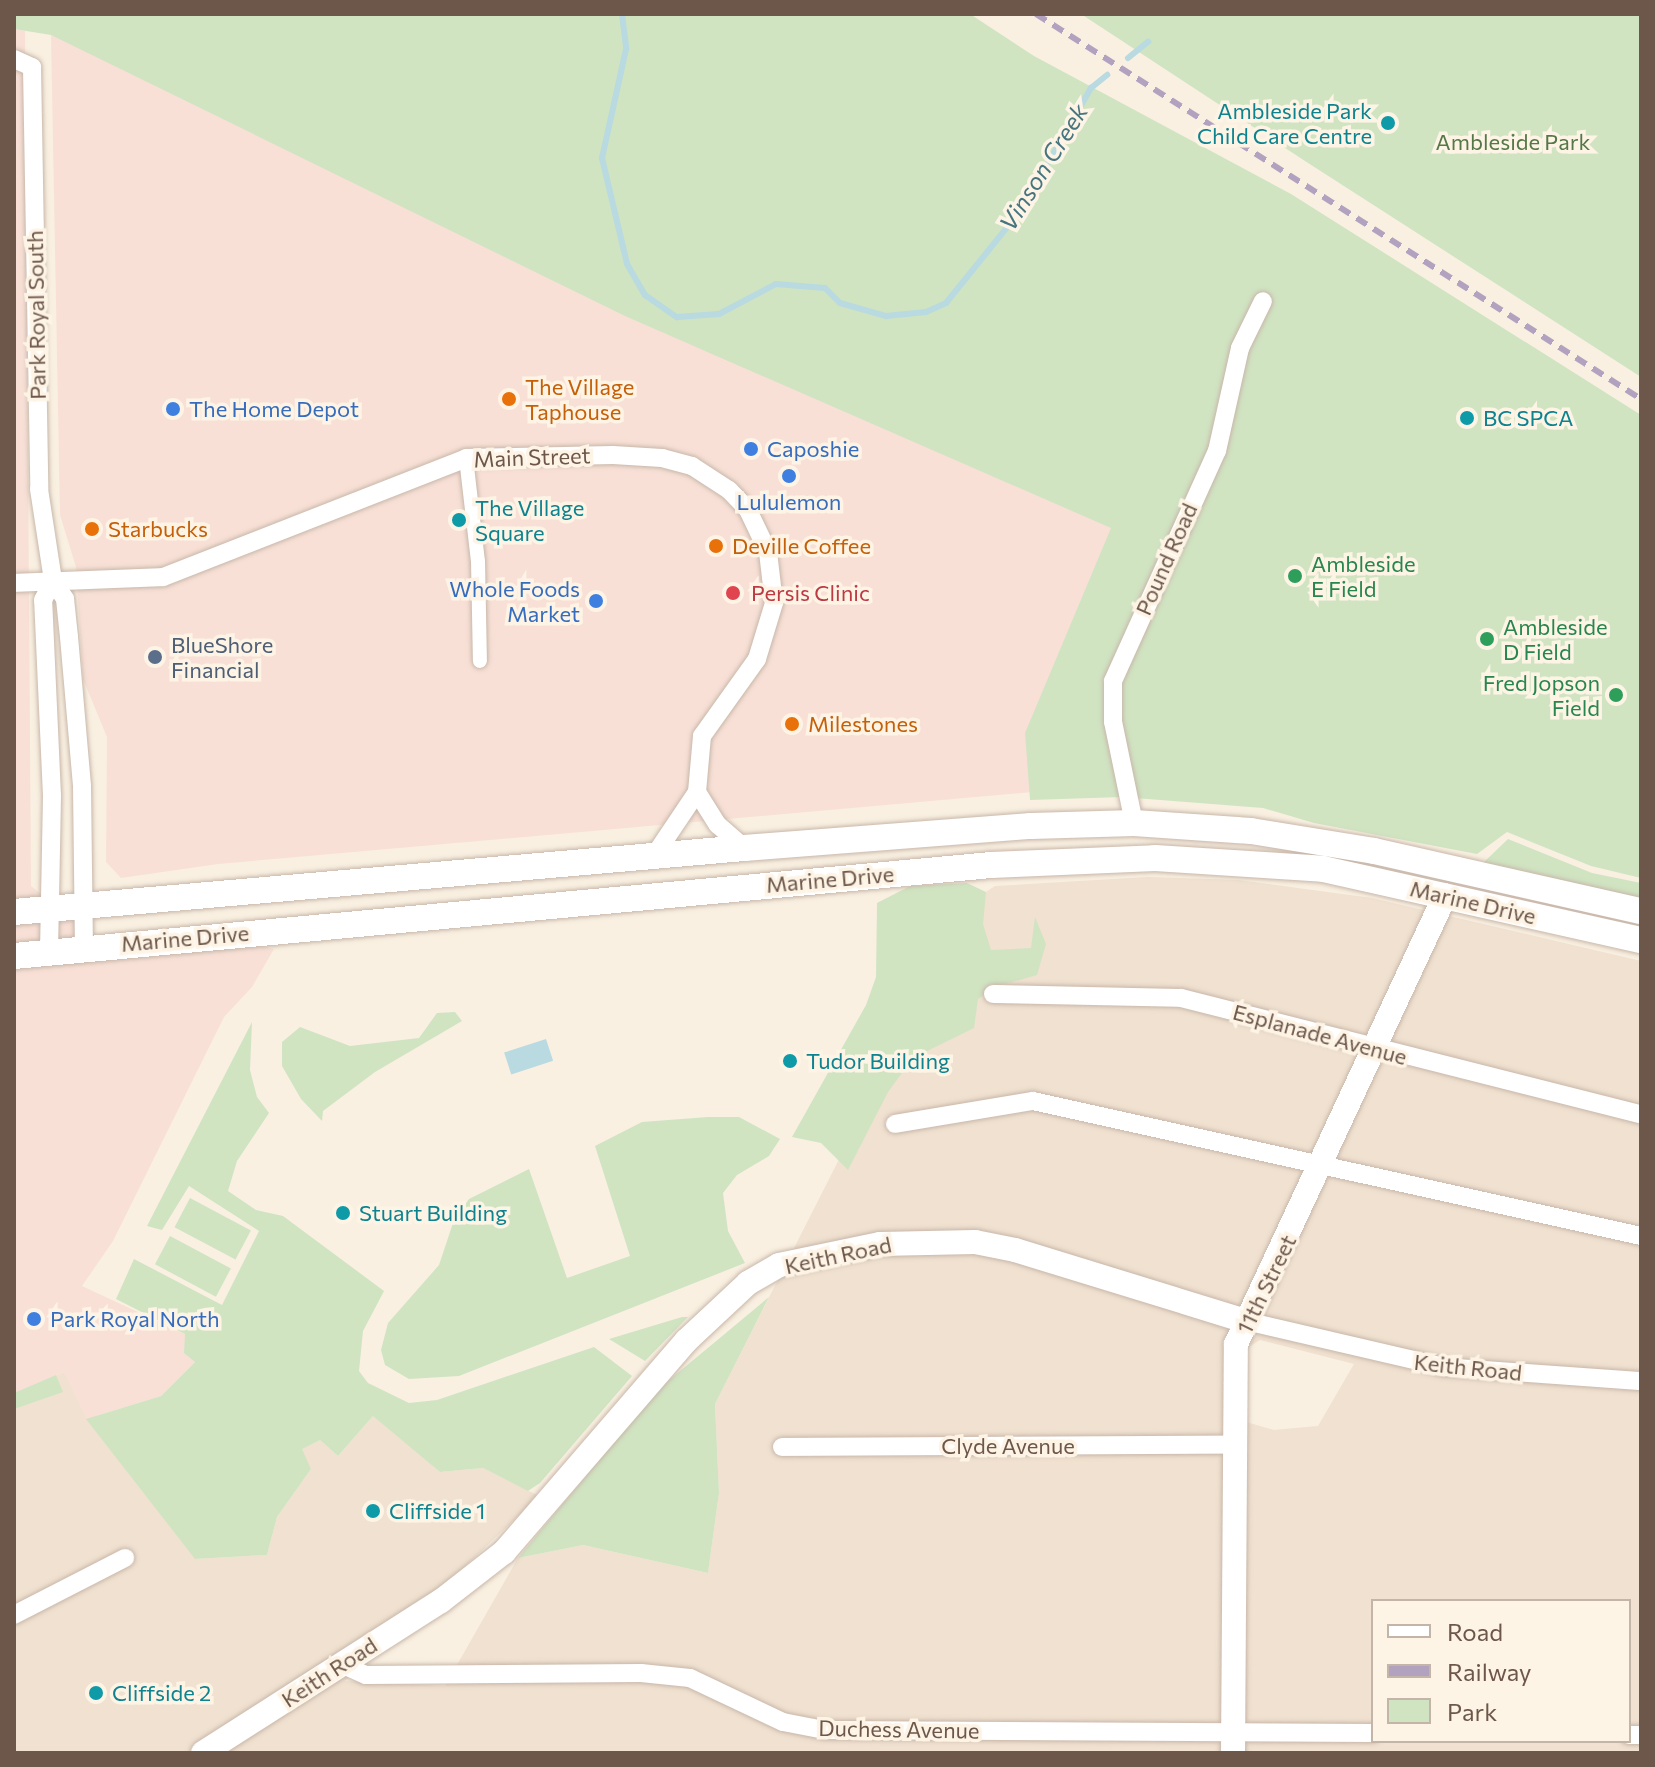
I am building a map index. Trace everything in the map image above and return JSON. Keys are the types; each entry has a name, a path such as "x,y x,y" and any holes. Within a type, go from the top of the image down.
{"main road":[{"name":"Marine Drive","path":"14,912 744,848 1031,826 1134,823 1251,831 1374,851 1641,911"},
{"path":"1110,859 1134,823"},
{"name":"Marine Drive","path":"14,956 991,865 1110,859 1278,863 1445,895 1641,940"}],"street":[{"name":"Park Royal South","path":"14,59 32,67 39,489 53,581 65,599 69,637 82,786 84,948"},
{"name":"Pound Road","path":"1134,823 1112,714 1113,681 1217,451 1240,348 1263,301"},
{"name":"Main Street","path":"14,583 163,577 466,458 662,458 715,480 748,510 768,552 774,603 757,659 702,736 697,792 654,856"},
{"path":"466,458 478,561 480,661"},
{"name":"Park Royal South","path":"49,910 52,796 43,600 53,581"},
{"path":"697,792 718,825 744,848"},
{"name":"11th Street","path":"1233,1743 1236,1344 1324,1163 1445,895"},
{"path":"49,910 49,952"},
{"name":"Esplanade Avenue","path":"993,994 1181,998 1376,1050 1641,1114"},
{"path":"895,1124 1033,1101 1324,1163 1641,1236"},
{"name":"Keith Road","path":"203,1753 441,1601 504,1552 686,1341 748,1283 779,1265 880,1244 975,1242 1246,1321 1444,1367 1641,1381"},
{"name":"Clyde Avenue","path":"782,1447 1233,1445"},
{"path":"14,1615 125,1558"},
{"name":"Duchess Avenue","path":"341,1664 366,1675 641,1673 690,1678 783,1722 824,1730 1233,1743 1371,1733"}],"shaded area":[{"path":"14,29 25,31 31,886 118,957 253,944 274,949 252,987 224,1017 113,1241 82,1286 185,1334 196,1361 161,1396 86,1419 64,1372 14,1393"},
{"path":"51,35 300,127 1137,529 1033,792 218,864 121,878 106,862 107,737 83,679 76,567 60,515"},
{"path":"1148,877 1239,880 1372,898 1641,961 1641,1753 14,1753 14,1393 64,1372 196,1559 267,1555 277,1517 311,1469 301,1449 320,1440 338,1456 374,1415 440,1472 483,1468 539,1496 345,1681 445,1686 518,1558 583,1545 708,1573 719,1493 715,1404 969,903 995,886","holes":["1260,1340 1354,1364 1318,1426 1274,1430 1246,1422 1247,1348"]}],"green space":[{"path":"14,14 970,14 1034,56 1291,194 1641,415 1641,878 1591,866 1507,832 1477,854 1314,823 1263,808 1122,797 1030,800 1025,733 1111,528 625,316 51,35 14,29"},
{"name":"Ambleside Park","path":"1081,14 1641,14 1641,377 1305,161"},
{"path":"1508,839 1592,873 1641,883 1641,900 1483,863"},
{"path":"967,883 986,892 983,924 991,950 1031,948 1035,917 1046,944 1037,975 998,986 978,999 974,1028 913,1058 888,1092 848,1170 821,1143 792,1137 866,1005 876,977 877,903 910,886"},
{"path":"455,1012 462,1021 375,1072 323,1111 322,1121 301,1099 282,1066 282,1042 300,1027 350,1046 419,1038 437,1013"},
{"path":"252,1022 250,1070 257,1097 269,1113 237,1161 228,1191 256,1210 283,1216 384,1291 363,1331 359,1371 368,1383 409,1403 437,1400 594,1347 632,1376 540,1483 528,1491 483,1468 440,1472 373,1416 338,1456 320,1440 302,1449 311,1469 277,1517 267,1555 195,1559 86,1419 161,1396 195,1362 184,1353 185,1334 116,1299 134,1259 222,1305 259,1231 189,1186 162,1230 147,1226"},
{"path":"739,1117 780,1139 769,1156 737,1175 723,1193 728,1231 745,1263 459,1376 409,1379 385,1365 381,1350 388,1323 439,1265 454,1220 469,1199 529,1169 567,1278 630,1256 595,1146 642,1122"},
{"path":"190,1198 251,1230 235,1260 175,1227"},
{"path":"170,1236 231,1268 216,1297 155,1264"},
{"path":"769,1297 715,1404 719,1493 708,1573 583,1545 518,1558 656,1391"},
{"path":"688,1317 645,1361 609,1339"},
{"path":"56,1375 63,1392 14,1409 14,1393"}],"water":[{"path":"546,1039 553,1061 511,1074 504,1053"}],"waterway":[{"name":"Vinson Creek","path":"622,14 626,49 602,158 627,264 645,295 677,317 719,314 776,284 825,288 840,303 886,316 926,312 946,303 1021,210 1091,88 1107,75"},
{"name":"Vinson Creek","path":"1128,58 1148,42"}],"railway":[{"path":"1036,14 1641,399"}],"place":[{"name":"Ambleside Park Child Care Centre","path":"1388,123"},
{"name":"The Village Taphouse","path":"509,399"},
{"name":"The Home Depot","path":"173,409"},
{"name":"BC SPCA","path":"1467,418"},
{"name":"Caposhie","path":"751,449"},
{"name":"Lululemon","path":"789,476"},
{"name":"The Village Square","path":"459,520"},
{"name":"Starbucks","path":"92,529"},
{"name":"Deville Coffee","path":"716,546"},
{"name":"Ambleside E Field","path":"1295,576"},
{"name":"Persis Clinic","path":"733,593"},
{"name":"Whole Foods Market","path":"596,601"},
{"name":"Ambleside D Field","path":"1487,639"},
{"name":"BlueShore Financial","path":"155,657"},
{"name":"Fred Jopson Field","path":"1616,695"},
{"name":"Milestones","path":"792,724"},
{"name":"Tudor Building","path":"790,1061"},
{"name":"Stuart Building","path":"343,1213"},
{"name":"Park Royal North","path":"34,1319"},
{"name":"Cliffside 1","path":"373,1511"},
{"name":"Cliffside 2","path":"96,1693"}]}
